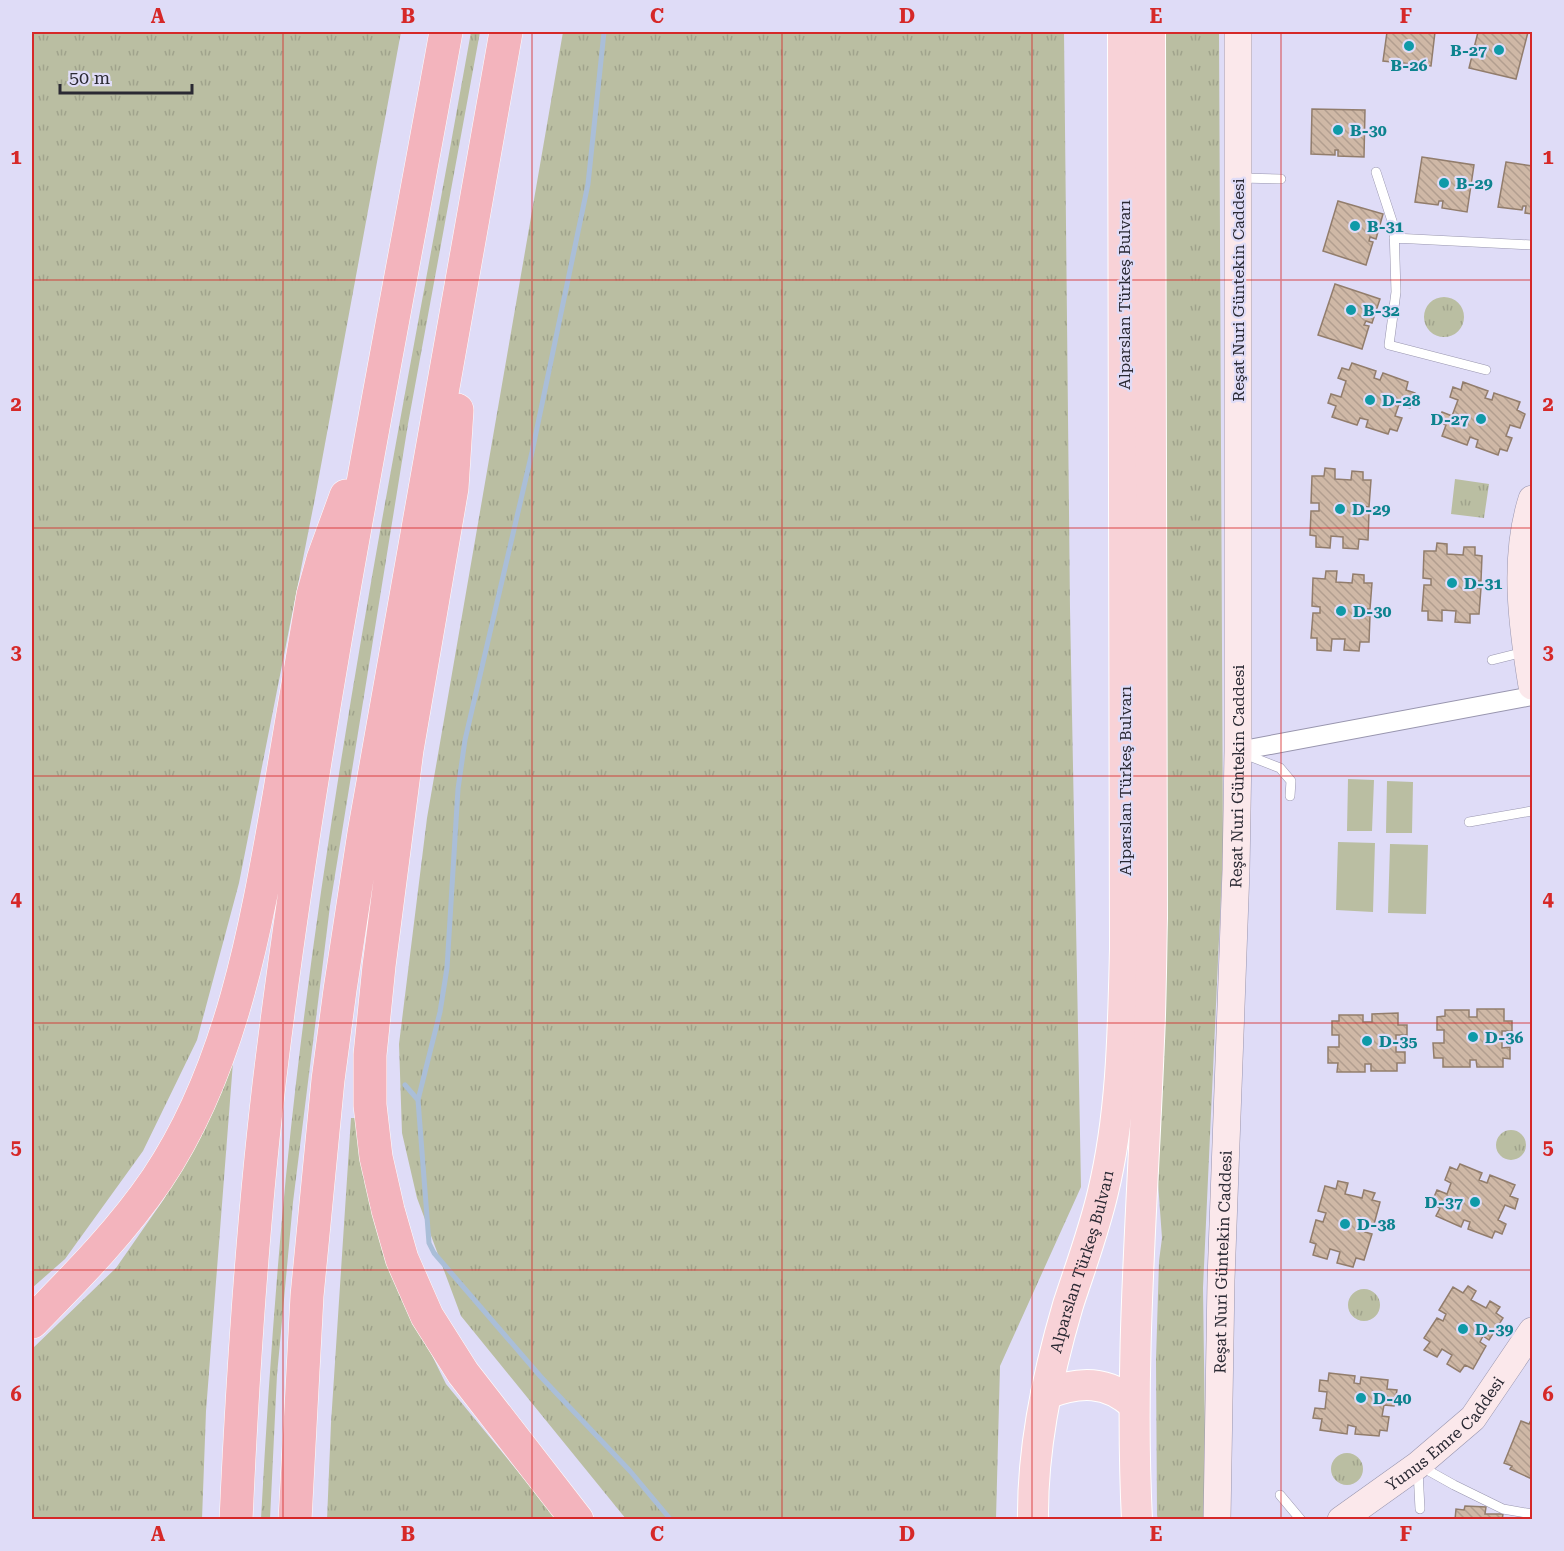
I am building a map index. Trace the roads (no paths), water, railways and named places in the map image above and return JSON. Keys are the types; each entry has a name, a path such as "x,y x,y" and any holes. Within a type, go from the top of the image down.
{"highway":[{"path":"236,1520 241,1407 259,1172 290,924 370,443 446,32"},
{"path":"295,1520 307,1296 333,1046 366,822 506,32"},
{"path":"451,342 458,415 452,488 407,750 395,836 370,1055 371,1115 376,1157 388,1210 402,1259 427,1316 463,1373 577,1520"},
{"path":"32,1322 107,1244 157,1178 197,1105 216,1059 235,1002 253,932 267,864 313,595 323,559 347,493 370,443"}],"main road":[{"name":"Alparslan Türkeş Bulvarı","path":"1033,1520 1036,1465 1046,1394 1068,1306 1103,1192 1117,1114 1121,1066 1125,949 1123,32"},
{"name":"Alparslan Türkeş Bulvarı","path":"1137,1520 1134,1406 1136,1293 1149,1051 1152,918 1150,32"},
{"name":"Reşat Nuri Güntekin Caddesi","path":"1217,1520 1221,1280 1236,870 1238,751 1238,32"},
{"path":"1533,499 1527,515 1523,545 1521,596 1533,686"},
{"name":"Yunus Emre Caddesi","path":"1341,1520 1418,1465 1473,1418 1533,1331"},
{"path":"1046,1394 1060,1388 1082,1384 1109,1388 1125,1397 1134,1406"}],"street":[{"path":"1238,751 1533,696"}],"lane":[{"path":"1376,172 1394,227 1395,238 1396,292 1389,345 1486,370"},
{"path":"1237,178 1281,179"},
{"path":"1395,238 1533,245"},
{"path":"1492,660 1527,651"},
{"path":"1238,751 1280,768 1291,781 1290,796"},
{"path":"1469,822 1533,812"},
{"path":"1418,1465 1420,1509"},
{"path":"1418,1465 1503,1509 1533,1514"},
{"path":"1280,1495 1301,1520"}],"waterway":[{"path":"604,32 588,184 532,452 465,740 458,789 447,968 440,1012 418,1100 429,1243 434,1253 541,1377 630,1471 671,1520"},
{"path":"405,1085 418,1100"}],"place":[{"name":"B-26","path":"1409,46"},
{"name":"B-27","path":"1499,50"},
{"name":"B-30","path":"1338,130"},
{"name":"B-29","path":"1444,183"},
{"name":"B-31","path":"1355,226"},
{"name":"B-32","path":"1351,310"},
{"name":"D-28","path":"1370,400"},
{"name":"D-27","path":"1481,419"},
{"name":"D-29","path":"1340,509"},
{"name":"D-31","path":"1452,583"},
{"name":"D-30","path":"1341,611"},
{"name":"D-36","path":"1473,1037"},
{"name":"D-35","path":"1367,1041"},
{"name":"D-37","path":"1475,1202"},
{"name":"D-38","path":"1345,1224"},
{"name":"D-39","path":"1463,1329"},
{"name":"D-40","path":"1361,1398"}]}
